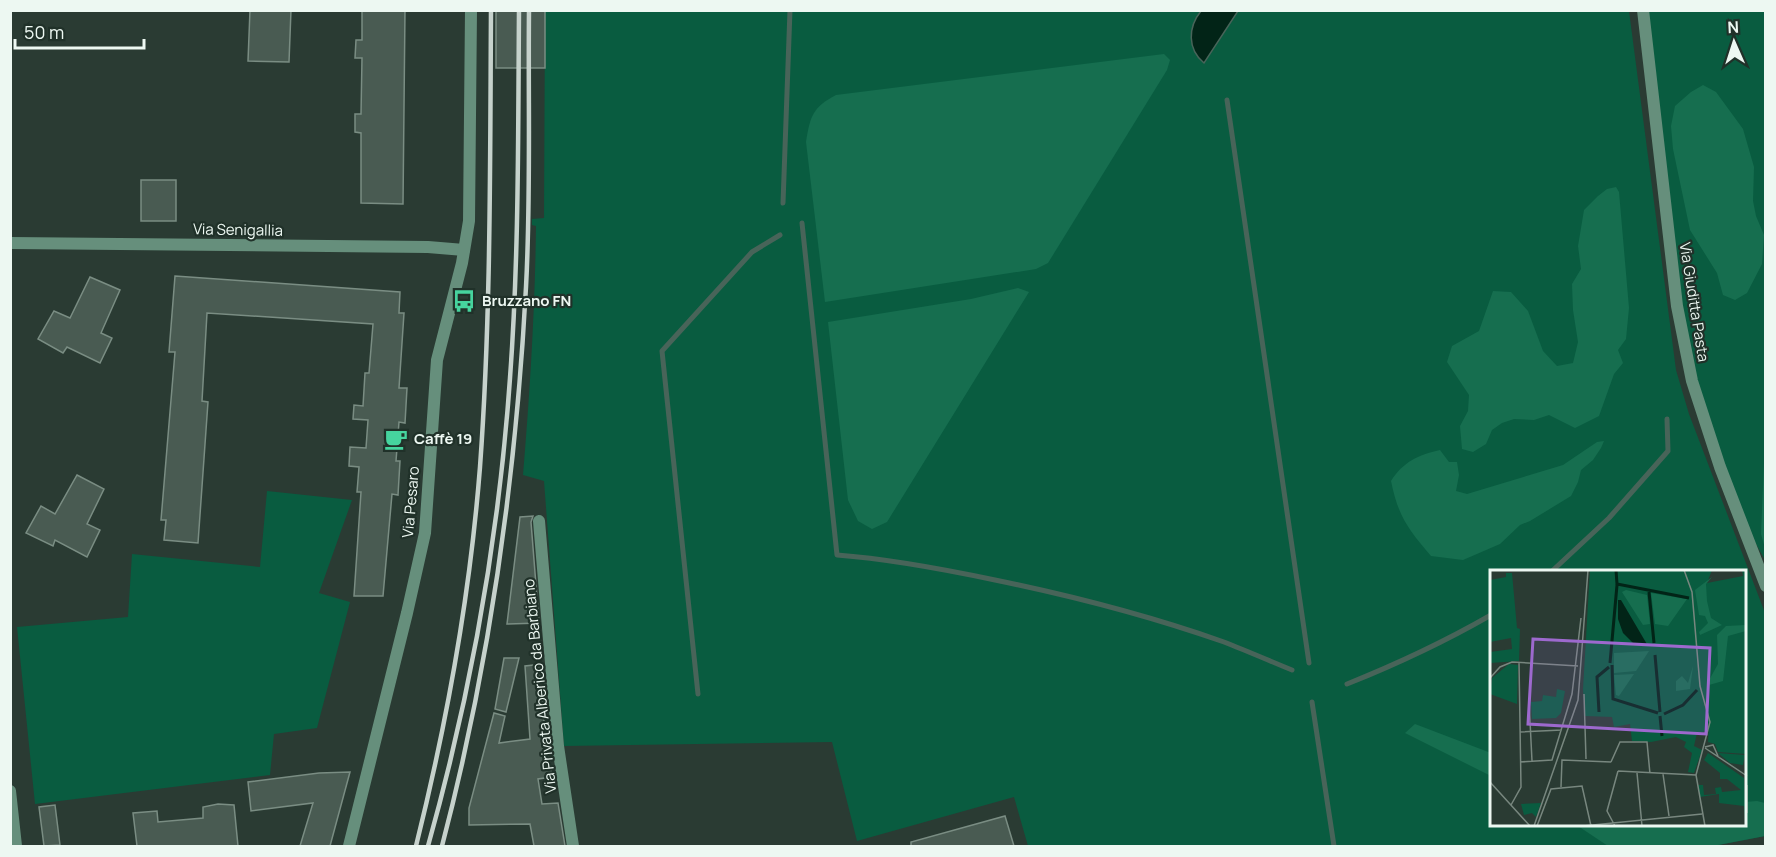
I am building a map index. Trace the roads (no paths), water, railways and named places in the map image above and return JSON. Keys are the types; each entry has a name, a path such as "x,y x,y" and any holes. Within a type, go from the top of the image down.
{"street":[{"name":"Via Pesaro","path":"349,846 425,533 437,360 445,338 468,221 471,10"},
{"name":"Via Giuditta Pasta","path":"1643,10 1677,306 1692,381 1720,467 1766,586"},
{"name":"Via Senigallia","path":"10,243 428,247 464,250"},
{"name":"Via Privata Alberico da Barbiano","path":"540,521 558,746 573,846"},
{"path":"10,791 16,846"}],"waterway":[{"path":"783,203 790,10"},
{"path":"1227,100 1309,663"},
{"path":"802,223 837,555 936,568 1082,600 1140,615 1224,642 1292,670"},
{"path":"698,694 662,351 752,252 780,235"},
{"path":"1553,570 1609,518 1668,451 1667,419"},
{"path":"1347,684 1420,652 1490,616"},
{"path":"1312,702 1334,846"}],"railway":[{"path":"416,846 438,752 456,658 476,515 484,410 488,296 491,10"},
{"path":"428,846 470,672 499,496 510,378 515,286 519,10"},
{"path":"442,846 474,708 508,499 528,252 529,10"}],"place":[{"name":"Bruzzano FN","path":"464,301"},
{"name":"Caffè 19","path":"396,439"}]}
